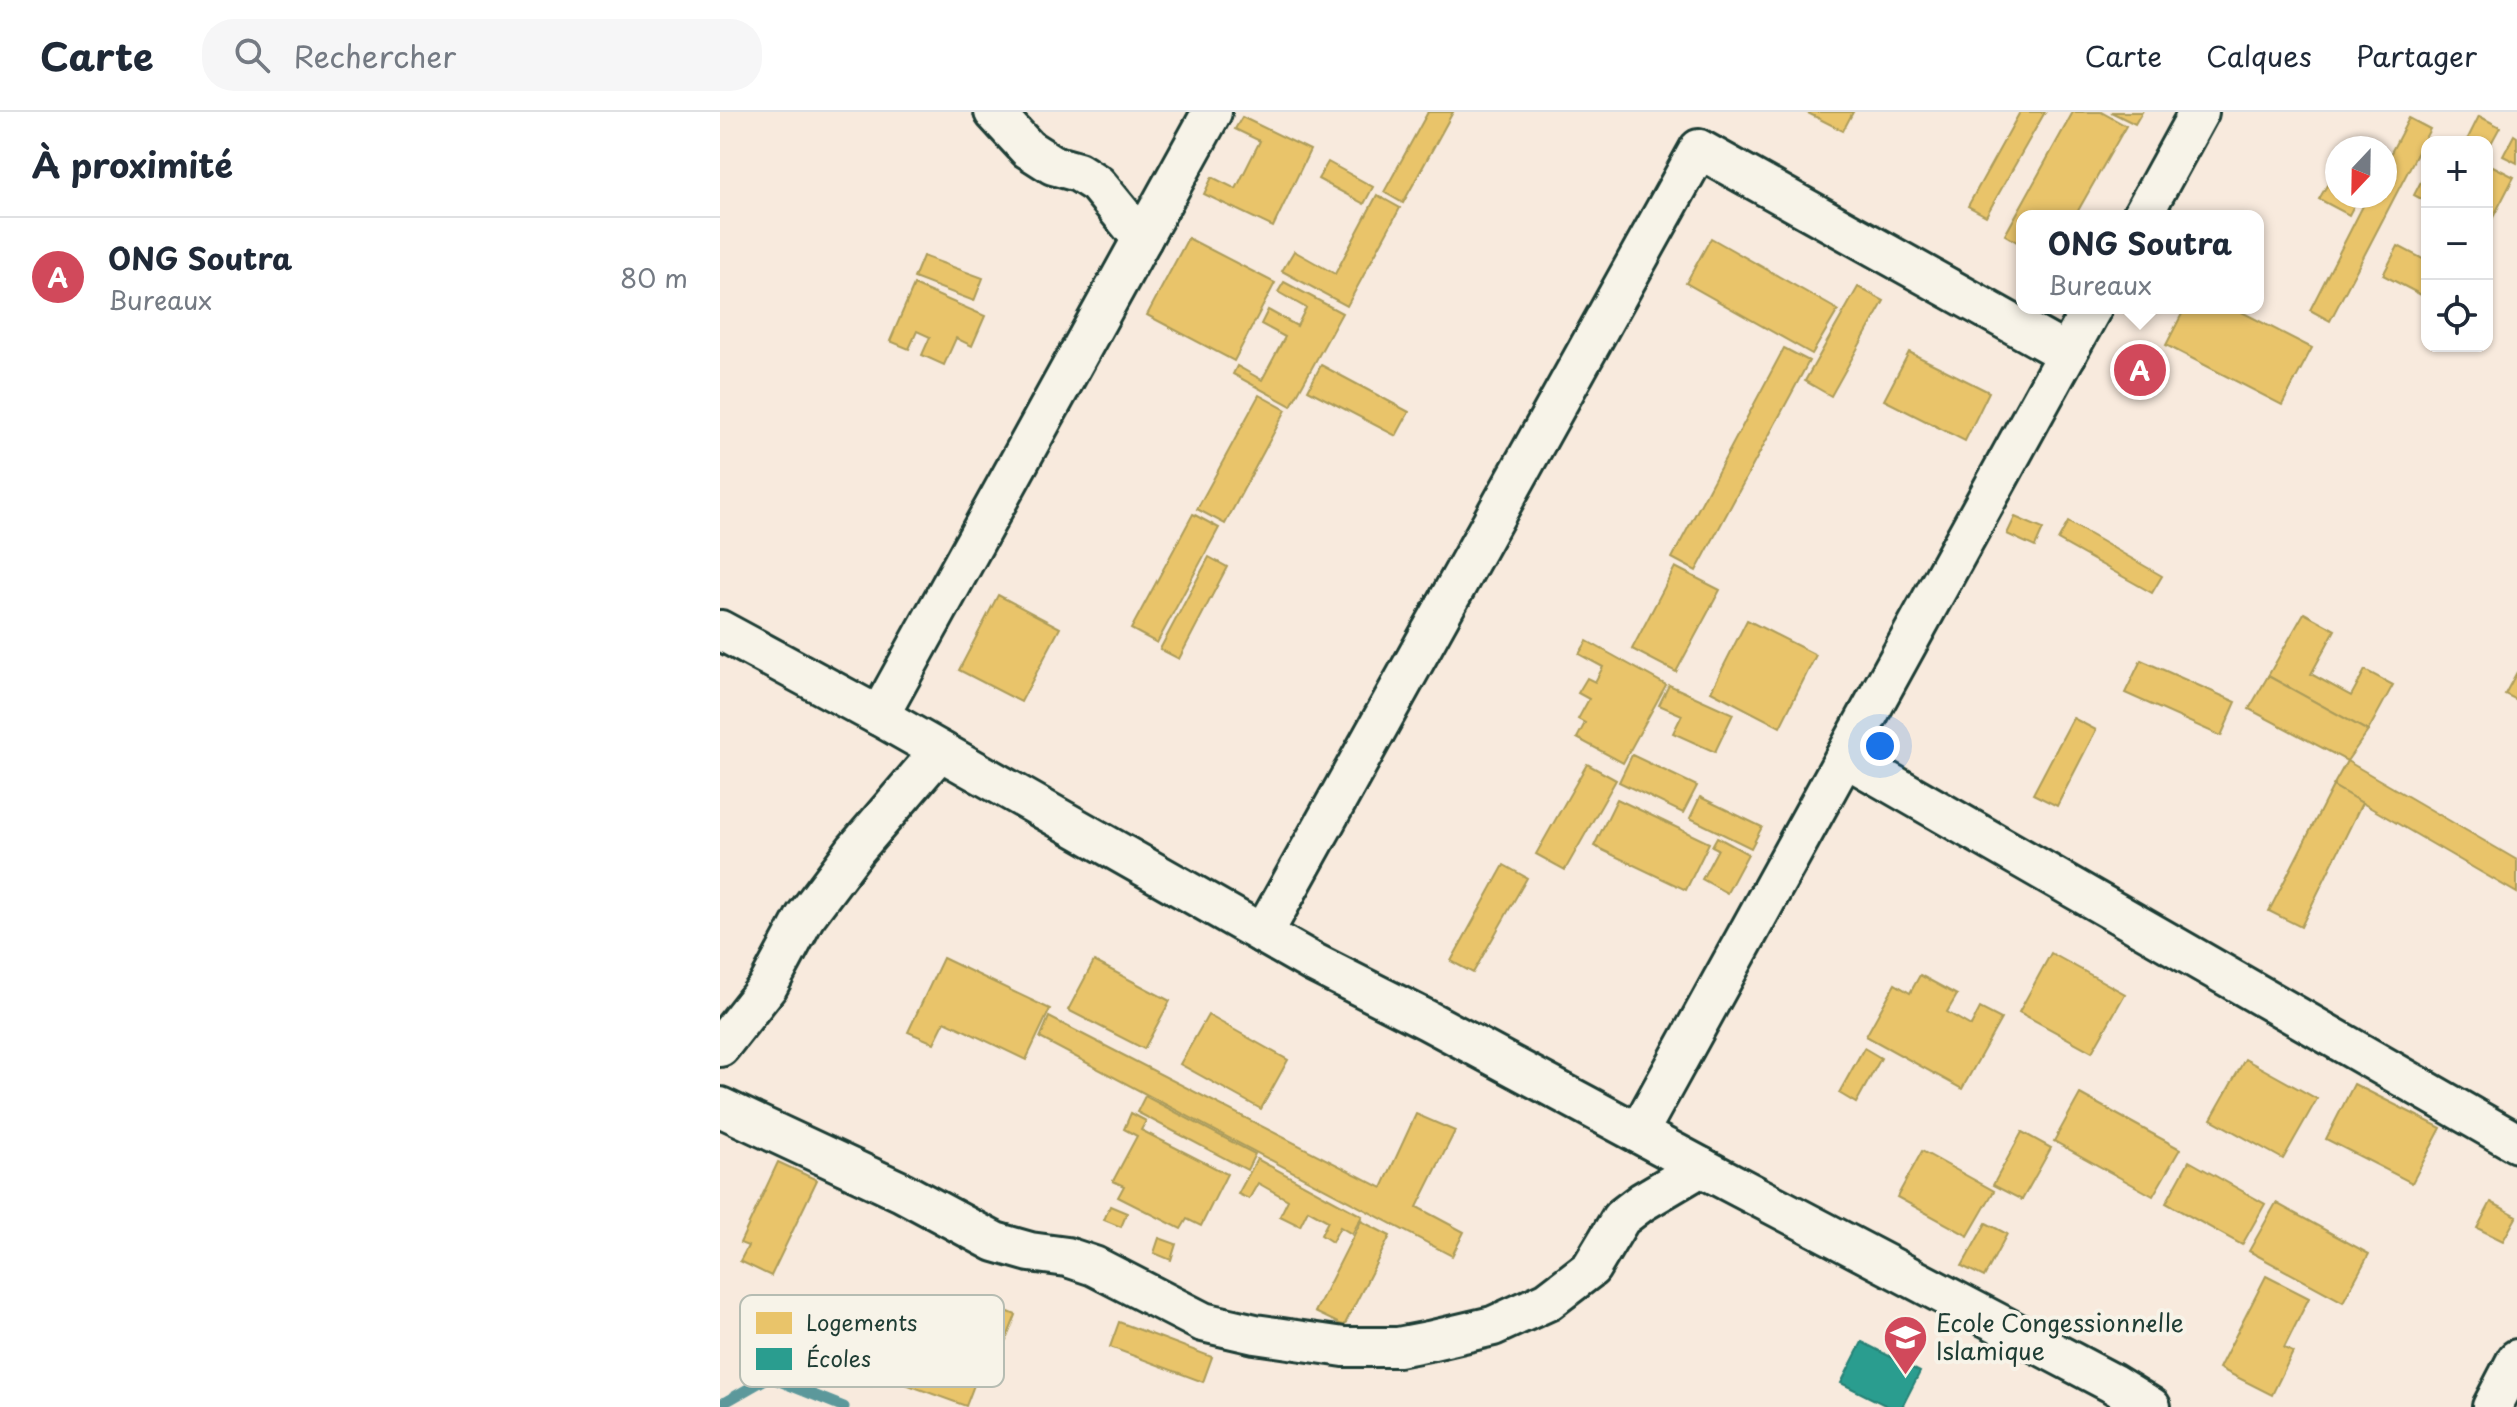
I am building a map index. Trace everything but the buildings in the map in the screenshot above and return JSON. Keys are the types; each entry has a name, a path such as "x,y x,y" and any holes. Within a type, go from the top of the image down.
{"street":[{"path":"994,112 1028,149 1053,165 1078,172 1097,184 1142,239"},
{"path":"879,716 1212,112"},
{"path":"2145,210 2199,112"},
{"path":"1263,934 1699,149 2067,354"},
{"path":"1638,1133 2089,314"},
{"path":"720,630 879,716 1314,963 2084,1368 2151,1407"},
{"path":"720,1047 768,986 813,905 856,849 940,751"},
{"path":"1845,757 2517,1143"},
{"path":"720,1107 902,1192 995,1242 1094,1266 1203,1322 1267,1336 1344,1347 1398,1347 1429,1341 1493,1326 1548,1301 1591,1268 1621,1218 1701,1167"},
{"path":"2492,1407 2517,1359"}],"waterway":[{"path":"720,1405 752,1387"},
{"path":"794,1387 844,1407"}],"place":[{"name":"ONG Soutra","path":"2140,370"},
{"name":"Ecole Congessionnelle Islamique","path":"1905,1377"}]}
